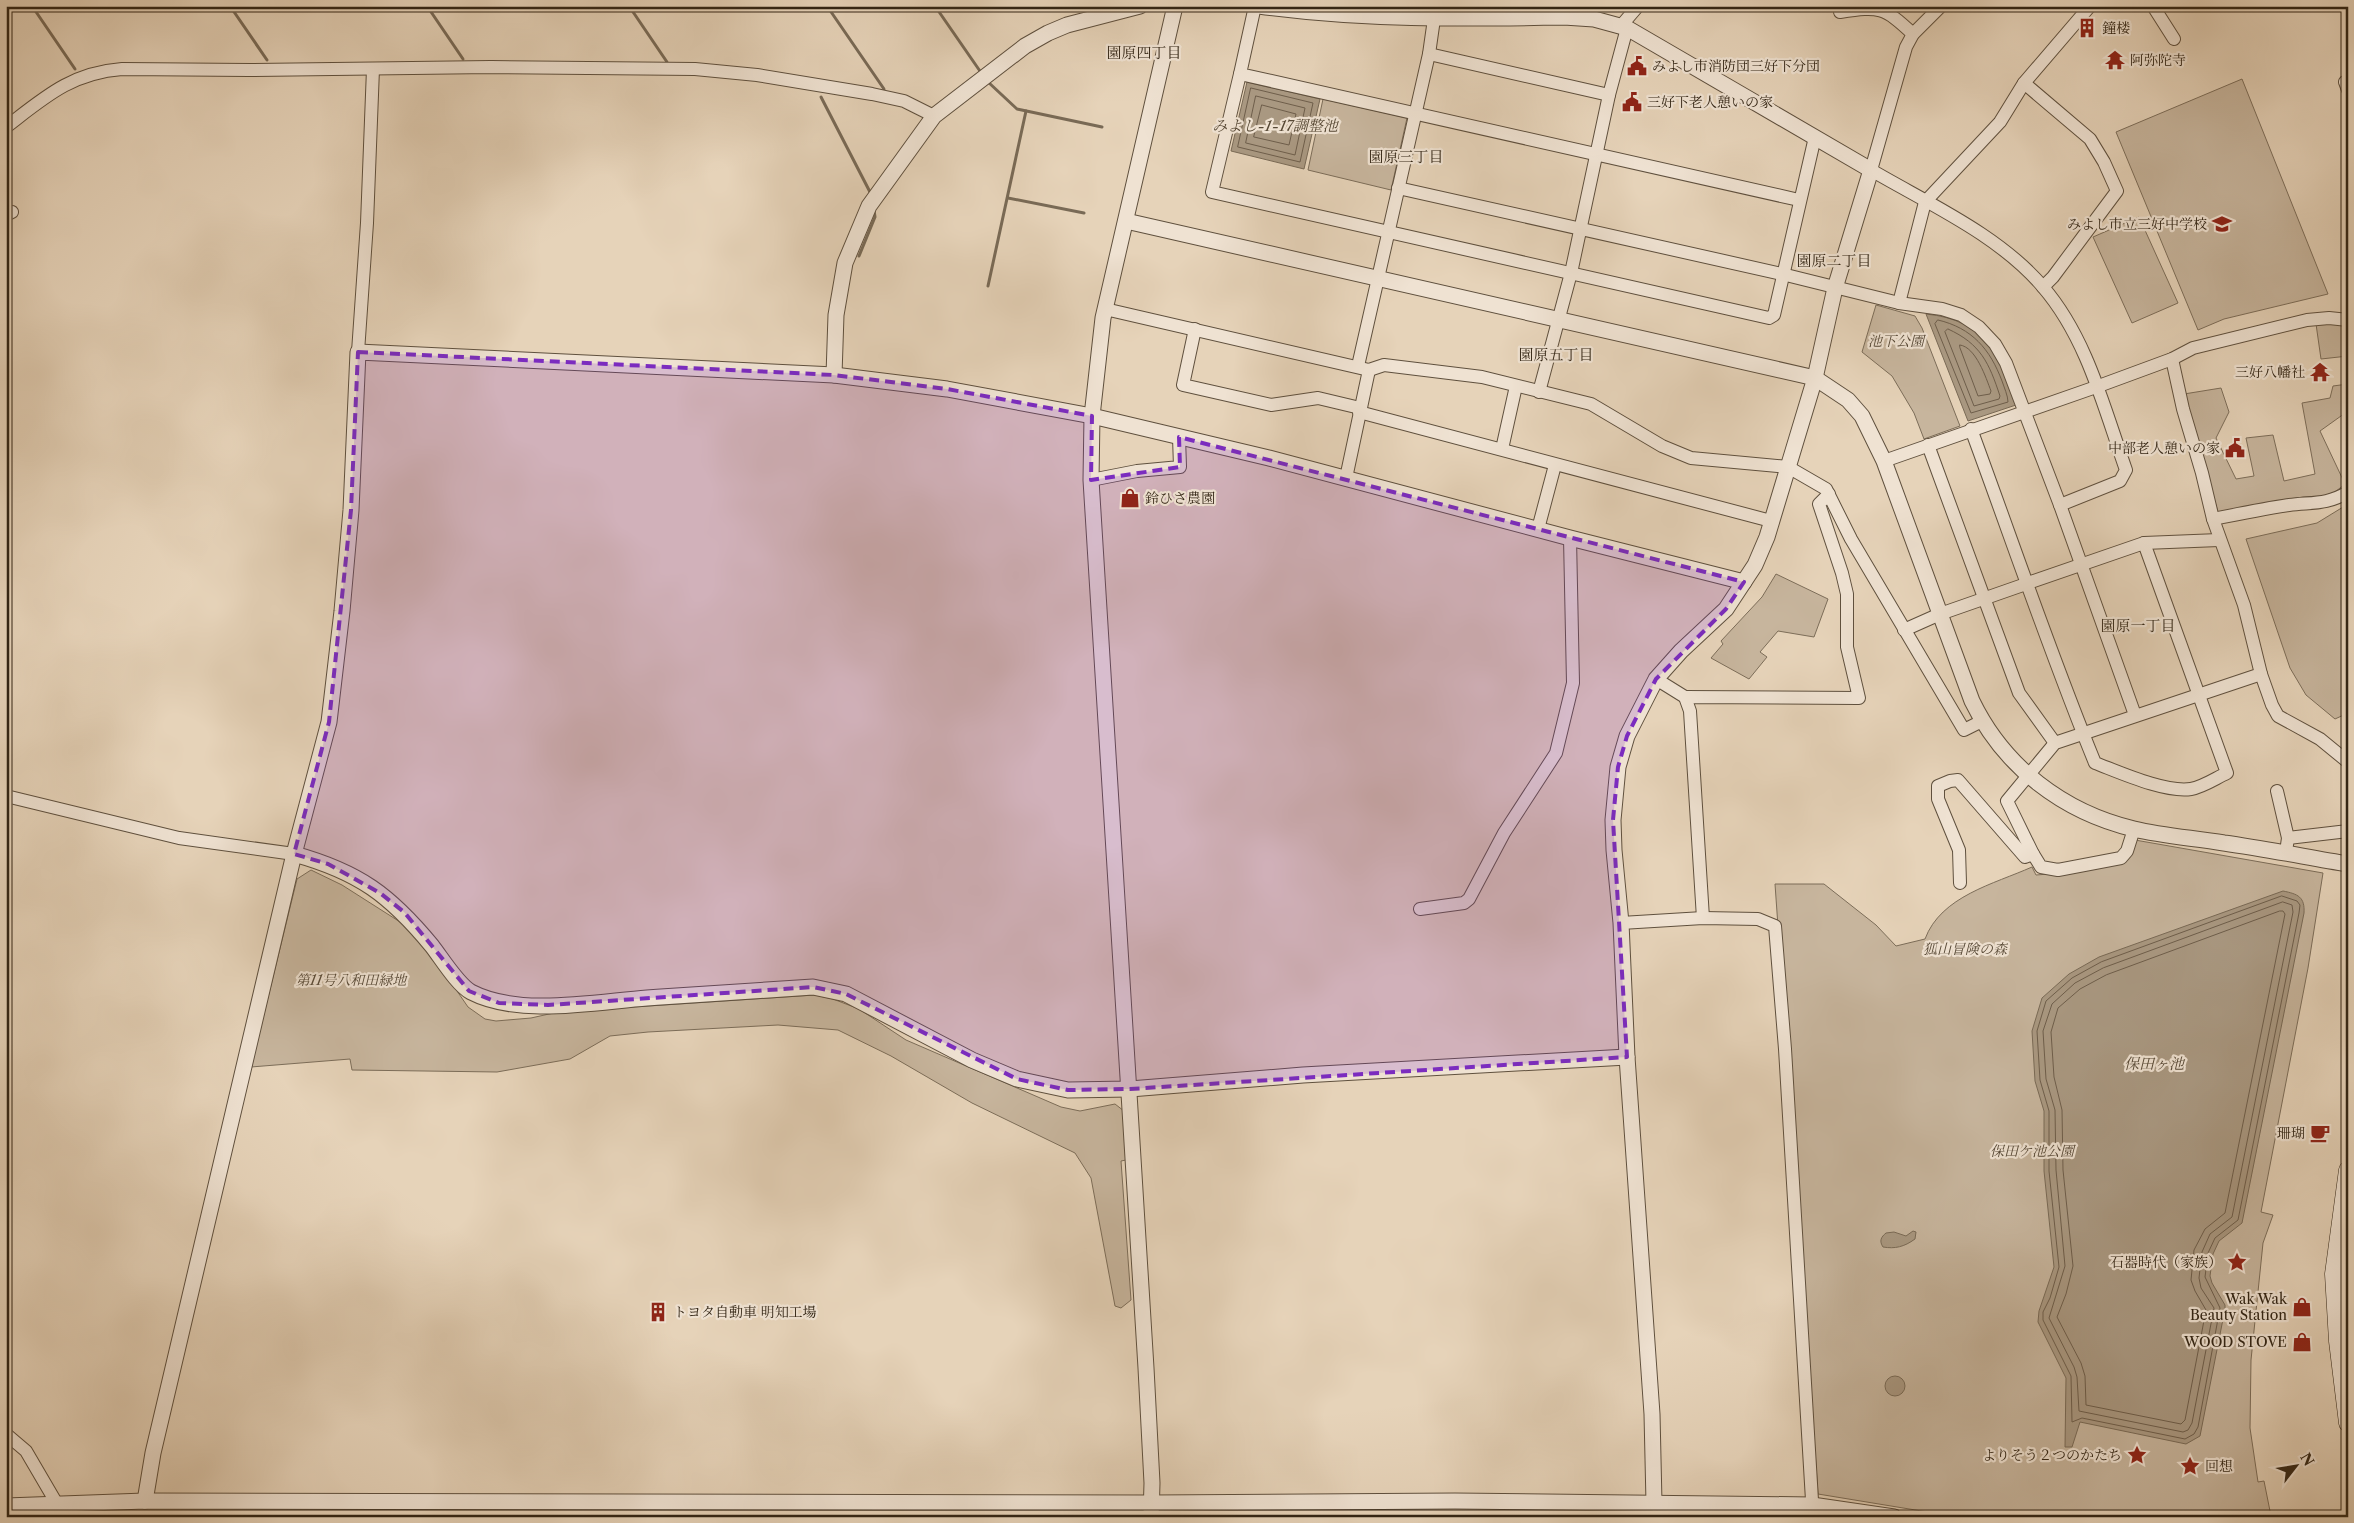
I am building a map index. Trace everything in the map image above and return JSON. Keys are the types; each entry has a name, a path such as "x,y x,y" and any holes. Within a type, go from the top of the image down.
{"main road":[{"path":"2348,1170 2334,1274 2338,1341 2348,1423"}],"street":[{"path":"834,375 836,315 845,263 869,206 934,116 1010,57 1040,37 1068,25 1140,6"},
{"path":"1151,1510 1130,1089 1091,480 1092,416 1098,347 1105,309 1175,6"},
{"path":"1255,6 1212,192 1769,318 1774,315 1815,137"},
{"path":"1259,6 1317,14 1434,19 1564,17 1594,19 1623,27 1978,233 2010,254 2043,287 2064,316 2083,351 2126,470 2120,481 2060,504"},
{"path":"1539,392 1571,273 1623,27 1638,6"},
{"path":"1654,1503 1652,1414 1627,1057 1621,923 1614,850 1614,792 1618,767 1627,736 1656,679 1681,651 1726,609 1756,565 1815,378 1835,288 1903,57 1913,34 1941,6"},
{"path":"1899,303 1925,202 2000,122 2024,82 2090,6"},
{"path":"2153,6 2174,39"},
{"path":"1840,12 1865,8 1893,11 1913,34"},
{"path":"1346,478 1359,410 1378,277 1429,54 1434,19"},
{"path":"1429,54 1609,95"},
{"path":"6,127 52,93 79,77 101,71 640,67 733,72 904,101 934,116"},
{"path":"145,1501 154,1453 294,854 329,722 342,612 351,510 358,352 367,223 373,69"},
{"path":"1240,74 1799,200"},
{"path":"2348,81 2345,82 2348,90"},
{"path":"2024,82 2090,139 2104,162 2117,191 2043,287"},
{"path":"1398,188 1782,274 1899,303 1942,309 1961,315 1979,327 1995,344 2006,363 2060,504 2135,715"},
{"path":"1126,221 1815,378 1848,400 1862,416 1884,461 1972,702 1982,721 2001,748 2028,776 2054,795 2089,814 2134,829 2287,845 2348,864"},
{"path":"1105,309 1364,368 1384,365 1482,377 1592,404 1662,446 1690,458 1788,467 1826,488 1851,539 1964,730 1982,721"},
{"path":"1884,461 2096,387 2193,348 2307,320 2329,318 2348,320"},
{"path":"1195,329 1183,385 1271,405 1318,398 1554,465 1771,521"},
{"path":"358,352 834,375 947,389 1092,416 1179,437 1346,478 1744,582"},
{"path":"2172,358 2183,409 2219,540 2244,605 2272,705 2278,716 2320,739 2348,762"},
{"path":"1502,449 1516,386"},
{"path":"1972,429 2094,763 2147,783 2192,788 2227,773 2144,543"},
{"path":"1091,480 1137,471 1180,467 1179,437"},
{"path":"1928,445 2019,693 2055,743"},
{"path":"1538,529 1554,465"},
{"path":"2213,519 2287,505 2324,503 2335,500 2348,492"},
{"path":"1656,679 1685,697 1859,698 1847,647 1848,607 1845,587 1819,504 1829,494"},
{"path":"1420,909 1464,903 1469,899 1504,833 1556,753 1572,683 1570,538"},
{"path":"1904,630 1940,614 2080,563 2144,543 2219,540"},
{"path":"2134,829 2127,851 2121,858 2058,870 2042,867 2033,854 2007,801 2055,743 2262,674"},
{"path":"1685,697 1690,711 1703,918"},
{"path":"1960,883 1959,850 1938,800 1938,786 1950,781 1958,780 1971,793 2025,858 2033,854"},
{"path":"2277,791 2287,845"},
{"path":"6,796 179,838 294,854 328,864 354,876 404,912 470,991 499,1003 548,1005 813,987 846,994 972,1060 1017,1079 1068,1090 1130,1089 1303,1075 1627,1057"},
{"path":"2287,845 2348,831"},
{"path":"1621,923 1703,918 1758,919 1775,926 1785,1049 1812,1511"},
{"path":"6,1434 26,1451 57,1511"},
{"path":"6,1506 57,1511 145,1501 1151,1510 1368,1500 1654,1503 1894,1517"}],"highlighted area":[{"path":"358,352 834,375 947,389 1092,416 1091,480 1180,467 1179,437 1744,582 1726,609 1656,679 1627,736 1618,767 1613,820 1627,1057 1130,1089 1068,1090 1017,1079 846,994 813,987 548,1005 499,1003 469,991 404,912 380,893 328,864 294,854 329,722 351,510"}],"green space":[{"path":"2242,79 2328,294 2224,319 2198,330 2116,132"},
{"path":"1323,99 1407,118 1391,190 1308,170"},
{"path":"2139,217 2178,303 2132,323 2093,237"},
{"name":"池下公園","path":"1876,305 1915,316 1922,328 1960,426 1924,439 1914,413 1892,376 1862,352"},
{"path":"2316,324 2348,324 2348,356 2321,359"},
{"path":"2348,384 2348,411 2320,431 2345,484 2335,492 2323,496 2303,497 2218,512 2184,394 2221,388 2229,412 2216,438 2236,479 2254,476 2246,438 2273,435 2284,481 2315,474 2302,403 2330,398 2333,386"},
{"path":"2348,504 2348,713 2335,719 2306,695 2290,668 2246,539 2317,523"},
{"path":"1776,574 1828,599 1814,637 1778,631 1760,652 1767,657 1749,679 1711,658 1723,644 1721,641 1762,597"},
{"name":"保田ケ池公園","path":"2135,840 2323,873 2308,968 2261,1212 2273,1215 2263,1243 2251,1360 2250,1428 2258,1482 2264,1481 2271,1516 2283,1514 2285,1517 1958,1517 1818,1494 1775,884 1824,884 1876,925 1896,946 1925,939 1933,924 1943,912 1970,893 2032,867 2036,875 2062,873 2122,863"},
{"name":"第11号八和田緑地","path":"311,870 342,885 408,927 424,943 468,1007 485,1019 496,1021 531,1018 558,1012 815,995 833,999 859,1009 906,1040 1061,1107 1080,1111 1115,1104 1124,1111 1126,1160 1121,1161 1131,1300 1121,1308 1115,1306 1091,1178 1075,1153 972,1103 891,1056 838,1030 778,1025 648,1032 610,1036 570,1059 497,1072 352,1070 350,1059 251,1067 297,879"}],"water":[{"name":"みよし-1-17調整池","path":"1247,82 1320,99 1304,169 1231,151"},
{"path":"1926,314 1963,324 1976,332 1987,343 2003,371 2016,405 1968,421"},
{"name":"保田ヶ池","path":"2283,891 2300,897 2304,913 2242,1223 2219,1241 2213,1254 2210,1276 2225,1305 2225,1309 2200,1436 2186,1444 2080,1422 2072,1447 2065,1447 2066,1378 2038,1322 2039,1311 2054,1267 2044,1171 2044,1111 2035,1081 2032,1031 2042,998 2069,974 2099,957"},
{"path":"1913,1231 1916,1232 1915,1239 1899,1247 1883,1247 1881,1243 1881,1239 1886,1233 1894,1232 1906,1236"},
{"path":"1895,1376 1902,1379 1905,1386 1902,1393 1895,1396 1888,1393 1885,1386 1888,1379"}],"waterway":[{"path":"32,6 75,69"},
{"path":"230,6 267,60"},
{"path":"427,6 463,59"},
{"path":"629,6 667,62"},
{"path":"827,6 884,89"},
{"path":"935,6 982,74"},
{"path":"987,81 1017,109 1102,127"},
{"path":"821,97 871,194"},
{"path":"988,286 1026,111"},
{"path":"1008,198 1084,213"},
{"path":"859,256 875,217 874,210"}],"place":[{"name":"鐘楼","path":"2087,28"},
{"name":"阿弥陀寺","path":"2115,60"},
{"name":"みよし市消防団三好下分団","path":"1637,66"},
{"name":"三好下老人憩いの家","path":"1632,102"},
{"name":"みよし市立三好中学校","path":"2222,224"},
{"name":"三好八幡社","path":"2320,372"},
{"name":"中部老人憩いの家","path":"2235,448"},
{"name":"鈴ひさ農園","path":"1130,498"},
{"name":"珊瑚","path":"2320,1133"},
{"name":"石器時代（家族）","path":"2237,1262"},
{"name":"Wak Wak Beauty Station","path":"2302,1307"},
{"name":"トヨタ自動車 明知工場","path":"658,1312"},
{"name":"WOOD STOVE","path":"2302,1342"},
{"name":"よりそう２つのかたち","path":"2137,1455"},
{"name":"回想","path":"2190,1466"}],"district":[{"name":"園原四丁目","path":"1144,52"},
{"name":"園原三丁目","path":"1406,156"},
{"name":"園原二丁目","path":"1834,260"},
{"name":"園原五丁目","path":"1556,354"},
{"name":"園原一丁目","path":"2138,625"}],"park label":[{"name":"狐山冒険の森","path":"1965,949"}]}
